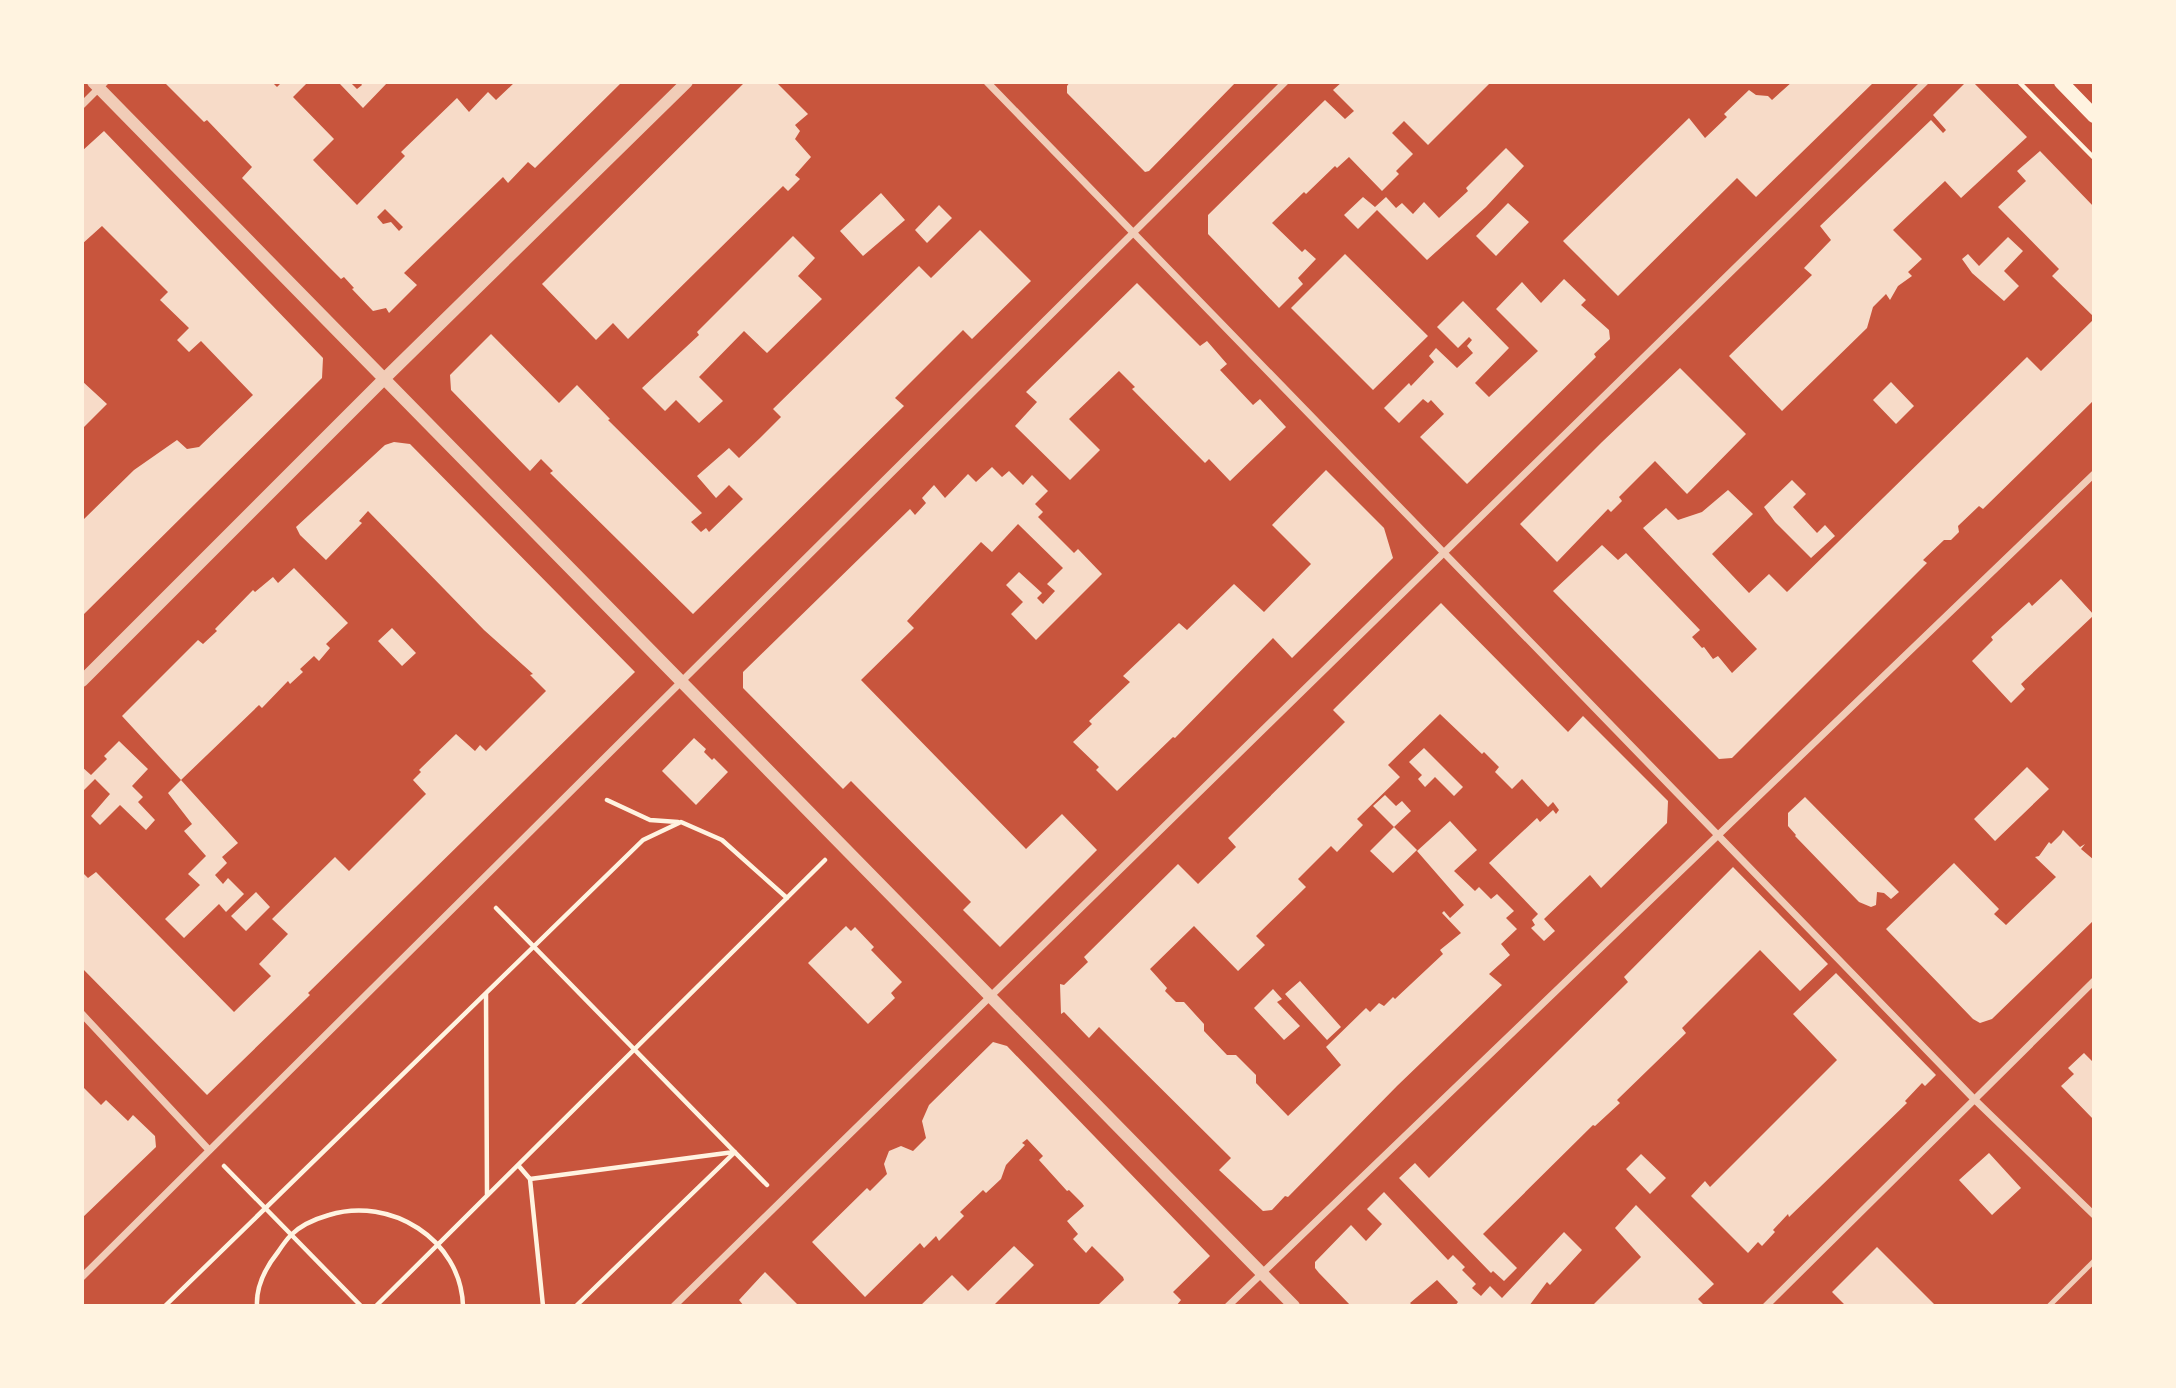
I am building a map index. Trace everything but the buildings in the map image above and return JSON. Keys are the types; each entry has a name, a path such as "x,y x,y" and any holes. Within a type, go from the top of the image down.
{"main road":[{"path":"2061,82 2094,116"}],"street":[{"path":"82,681 384,379 687,82"},
{"path":"986,82 1974,1099 2094,1215"},
{"path":"82,1277 1285,82"},
{"path":"674,1306 1925,82"},
{"path":"82,105 99,84 384,379 1294,1306"},
{"path":"1228,1306 2094,474"},
{"path":"1770,1304 2094,981"},
{"path":"82,1014 209,1150"}],"lane":[{"path":"2049,1306 2094,1261"}],"path":[{"path":"2019,82 2094,158"},
{"path":"607,800 650,820 681,822 722,840 787,898"},
{"path":"165,1306 643,840 681,822"},
{"path":"376,1306 825,859"},
{"path":"496,908 774,1193"},
{"path":"486,993 487,1195"},
{"path":"209,1150 361,1306"},
{"path":"530,1179 735,1152"},
{"path":"576,1306 735,1152"},
{"path":"518,1165 530,1179 543,1306"},
{"path":"257,1306 266,1267 291,1235 313,1220 345,1210 379,1210 410,1222 438,1244 455,1270 463,1306"}]}
